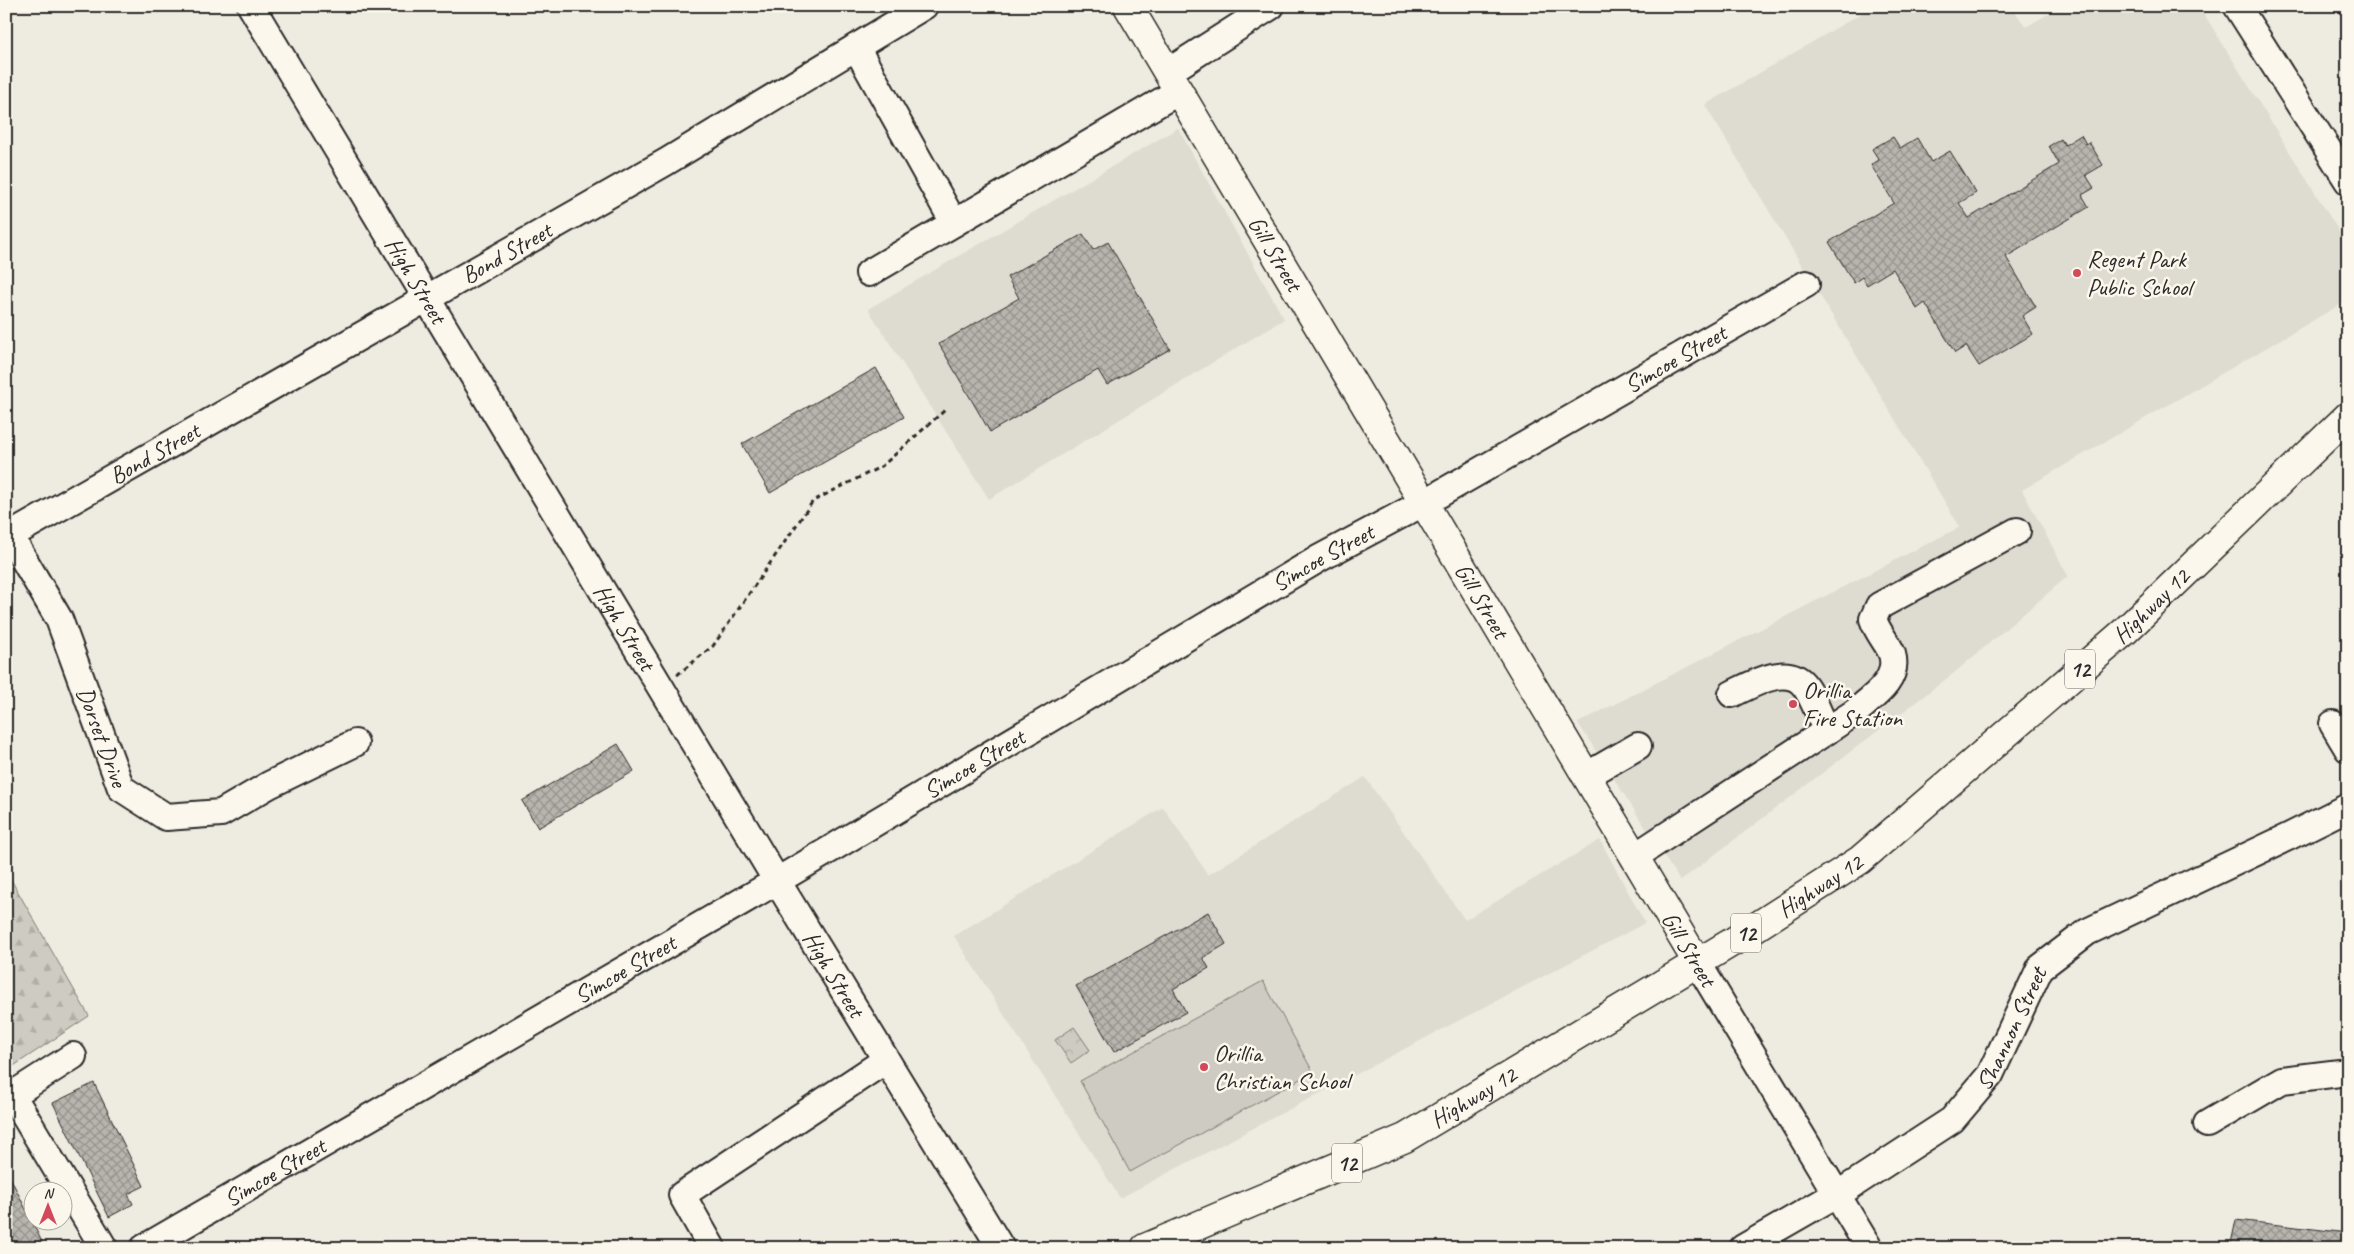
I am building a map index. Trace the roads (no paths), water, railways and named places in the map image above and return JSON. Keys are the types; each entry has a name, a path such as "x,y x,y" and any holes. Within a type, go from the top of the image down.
{"main road":[{"name":"Gill Street","path":"1128,6 1696,962"},
{"name":"Highway 12","path":"1145,1248 1404,1138 1696,962 1860,860 2124,632 2348,416"}],"street":[{"name":"High Street","path":"251,6 661,688 1001,1248"},
{"name":"Bond Street","path":"8,537 427,296 666,162 924,6"},
{"path":"869,273 954,223 1173,81 1271,6"},
{"path":"2237,6 2348,181"},
{"path":"856,47 954,223"},
{"name":"Simcoe Street","path":"144,1248 777,880 1312,563 1424,503 1806,284"},
{"path":"1634,858 1854,714 1886,685 1894,668 1892,652 1877,632 1873,619 1879,606 2018,530"},
{"name":"Dorset Drive","path":"8,537 59,619 122,788 166,817 220,813 270,785 355,742"},
{"path":"1732,694 1771,676 1788,676 1804,684 1826,732"},
{"path":"2333,724 2348,749"},
{"path":"1586,776 1638,746"},
{"name":"Shannon Street","path":"1743,1248 1837,1194 1952,1120 1990,1075 2040,968 2086,932 2348,807"},
{"name":"Gill Street","path":"1696,962 1870,1248"},
{"path":"73,1056 9,1097 104,1248"},
{"path":"712,1248 682,1196 886,1060"},
{"path":"2207,1124 2282,1080 2348,1072"}],"place":[{"name":"Regent Park Public School","path":"2077,273"},
{"name":"Orillia Fire Station","path":"1793,704"},
{"name":"Orillia Christian School","path":"1204,1067"}]}
